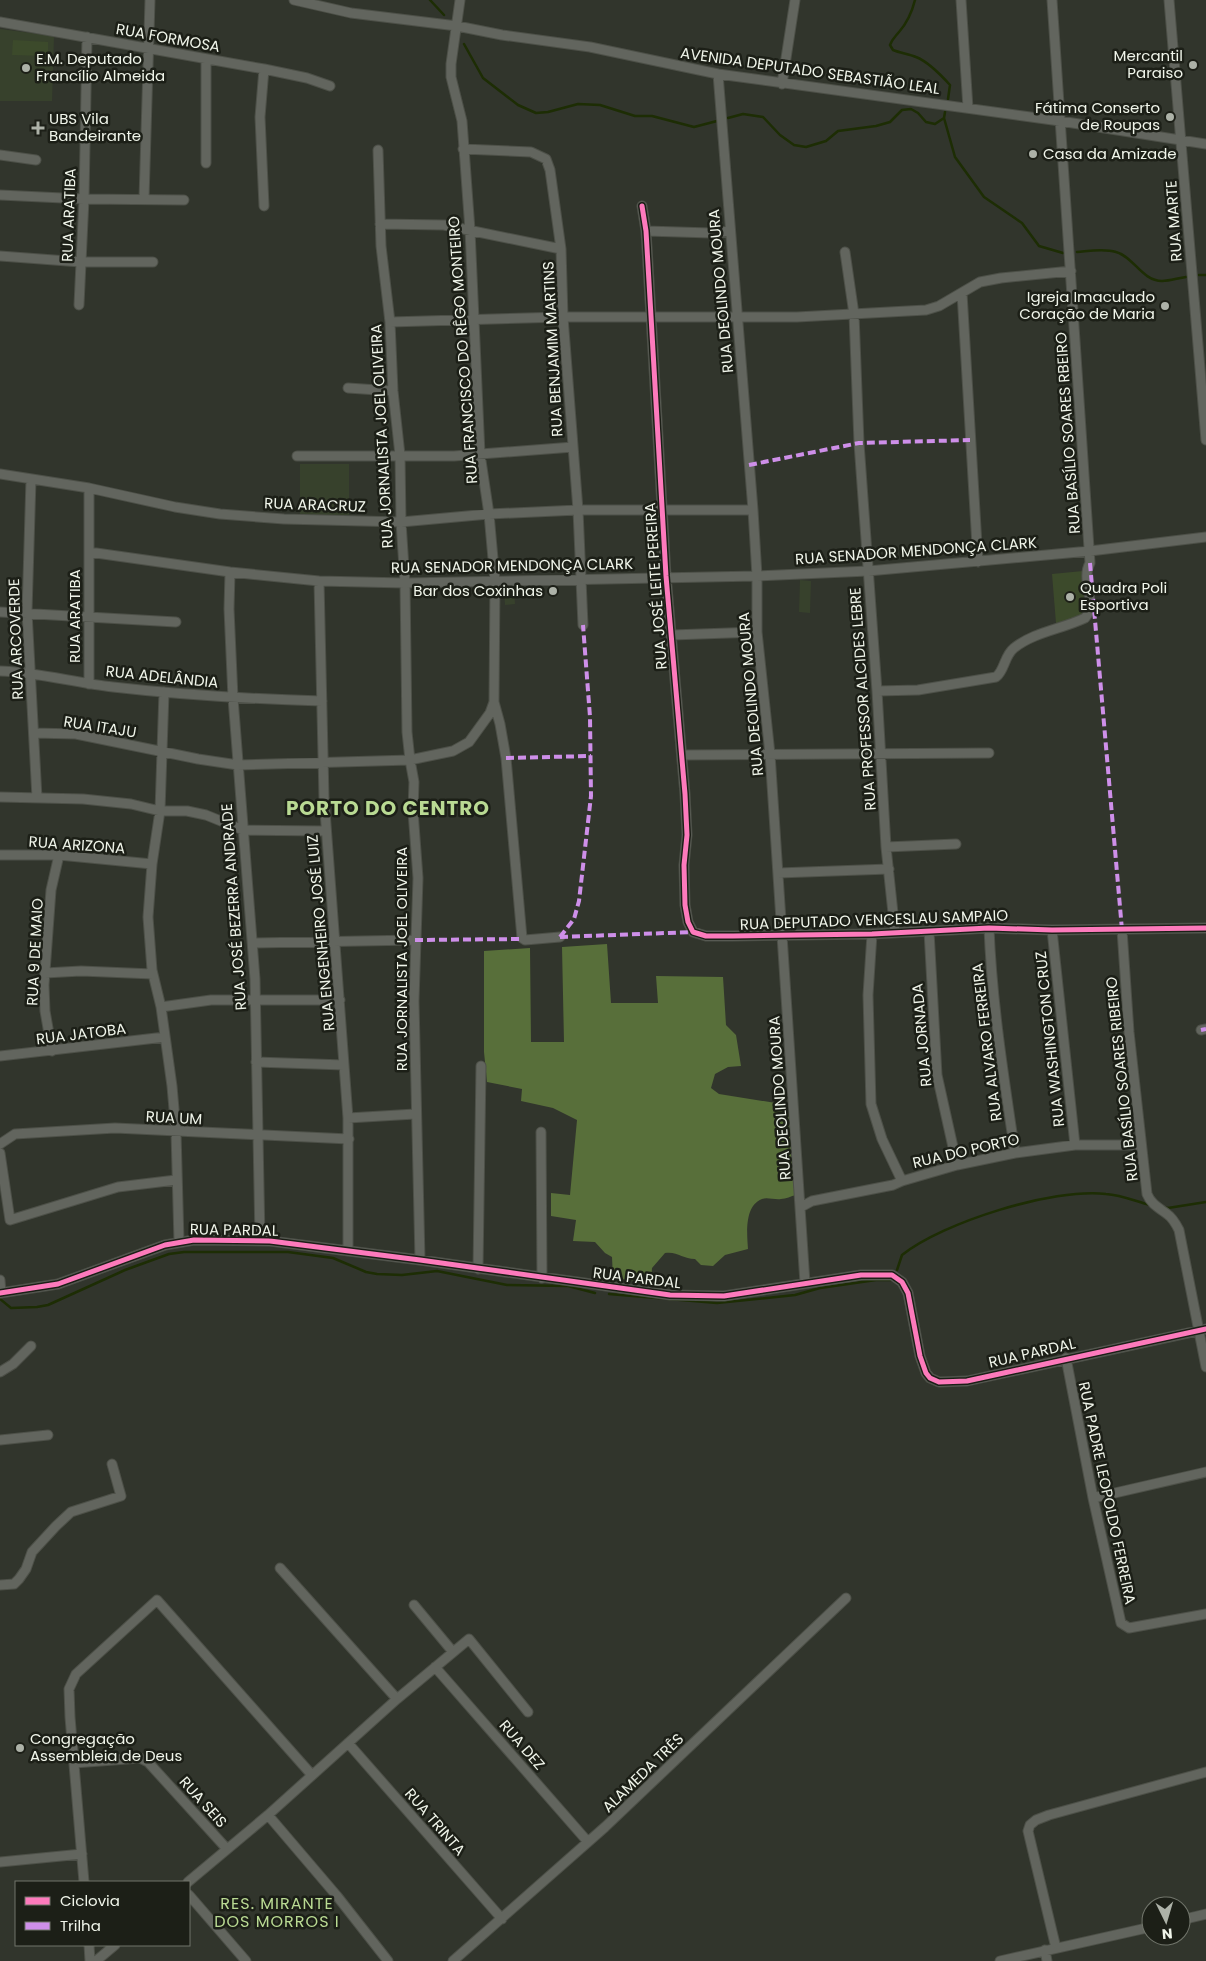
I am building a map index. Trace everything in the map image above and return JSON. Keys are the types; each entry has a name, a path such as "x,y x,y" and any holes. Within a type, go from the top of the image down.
{"street":[{"path":"144,200 150,0"},
{"name":"AVENIDA DEPUTADO SEBASTIÃO LEAL","path":"294,0 351,13 457,26 502,35 590,47 718,74 1060,121 1206,144"},
{"name":"RUA FRANCISCO DO RÊGO MONTEIRO","path":"460,0 451,64 451,78 462,121 470,230 480,454 489,514 495,581 494,702 506,758 522,939 560,937"},
{"path":"782,84 795,0"},
{"path":"961,0 968,108"},
{"name":"RUA BASÍLIO SOARES RBEIRO","path":"877,691 942,687 996,677 1012,649 1025,641 1075,623 1088,615 1089,598 1086,573 1090,563 1090,552 1052,0"},
{"name":"RUA MARTE","path":"1170,0 1206,440"},
{"name":"RUA FORMOSA","path":"0,22 264,69 307,78 330,86"},
{"name":"RUA ARATIBA","path":"79,305 84,199 87,37"},
{"path":"206,59 206,163"},
{"path":"264,69 260,117 264,206"},
{"name":"RUA DEOLINDO MOURA","path":"718,74 753,510 757,576 757,632 770,754 805,1283"},
{"name":"RUA BENJAMIM MARTINS","path":"463,149 531,152 546,159 550,170 555,192 561,248 563,317 578,510 583,624"},
{"name":"RUA JORNALISTA JOEL OLIVEIRA","path":"378,150 380,224 390,322 392,391 400,456 401,522 405,583 407,732 414,782 413,811 417,844 418,878 414,1001 415,1114 420,1260"},
{"path":"0,155 36,160"},
{"path":"0,195 84,199 184,200"},
{"name":"RUA JOSÉ LEITE PEREIRA","path":"642,206 646,232 666,576 687,835 684,865 685,905 688,922 694,932"},
{"path":"380,224 444,225 561,248"},
{"path":"646,232 730,231"},
{"name":"RUA PROFESSOR ALCIDES LEBRE","path":"845,252 854,314 859,443 886,847 896,932"},
{"path":"0,256 81,262 153,262"},
{"path":"390,322 563,317 797,317 926,310 939,306 980,282 1071,271"},
{"path":"962,293 978,562"},
{"path":"348,388 392,391"},
{"path":"297,456 454,456 573,448"},
{"name":"RUA ARACRUZ","path":"0,474 89,488 175,507 220,514 284,520 401,522 489,514 578,510 753,510"},
{"name":"RUA ARCOVERDE","path":"31,479 26,612 37,798"},
{"name":"RUA ARATIBA","path":"89,488 89,684"},
{"name":"RUA SENADOR MENDONÇA CLARK","path":"89,552 230,572 319,581 405,583 666,576 757,576 868,571 1090,552 1206,537"},
{"name":"RUA JOSÉ BEZERRA ANDRADE","path":"230,572 228,610 233,698 253,943 256,1136 260,1240"},
{"name":"RUA ENGENHEIRO JOSÉ LUIZ","path":"319,581 326,831 349,1139 348,1251"},
{"path":"0,612 176,622"},
{"path":"672,635 757,632"},
{"name":"RUA ADELÂNDIA","path":"0,671 89,684 164,692 233,698 322,701"},
{"path":"164,692 160,811 152,864 148,917 150,955 161,1006 176,1132 179,1242"},
{"name":"RUA ITAJU","path":"34,732 76,734 238,765 410,760 453,751 470,742 490,713 494,702"},
{"path":"682,755 988,753"},
{"path":"0,797 83,799 131,804 160,811 186,811 206,815 243,830 326,831"},
{"path":"886,847 956,844"},
{"name":"RUA ARIZONA","path":"0,856 59,855 152,864"},
{"name":"RUA 9 DE MAIO","path":"52,1051 45,1011 45,973 51,890 59,855"},
{"path":"778,873 889,868"},
{"name":"RUA DEPUTADO VENCESLAU SAMPAIO","path":"694,932 701,935 714,936 872,934 989,928 1052,930 1206,928"},
{"name":"RUA ALVARO FERREIRA","path":"989,928 991,977 997,1034 1015,1153"},
{"name":"RUA WASHINGTON CRUZ","path":"1052,930 1075,1145"},
{"name":"RUA BASÍLIO SOARES RIBEIRO","path":"1122,930 1129,1032 1140,1145 1149,1200 1168,1214 1179,1230 1202,1330"},
{"name":"RUA JORNADA","path":"929,931 937,1076 957,1165"},
{"path":"872,934 868,995 871,1104 882,1139 902,1181"},
{"path":"253,943 415,940"},
{"path":"45,973 81,971 153,974"},
{"path":"161,1006 211,1000 340,1000"},
{"name":"RUA JATOBA","path":"0,1056 165,1037"},
{"path":"256,1062 344,1065"},
{"path":"478,1269 481,1066"},
{"path":"348,1118 415,1114"},
{"name":"RUA UM","path":"0,1144 16,1134 114,1128 349,1139"},
{"path":"541,1132 542,1278"},
{"name":"RUA DO PORTO","path":"801,1207 812,1201 893,1185 957,1165 1015,1153 1075,1145 1140,1145"},
{"path":"0,1153 10,1220 118,1187 176,1180"},
{"name":"RUA PARDAL","path":"1,1293 58,1284 179,1242 194,1240 260,1240 670,1295 724,1296 805,1283 879,1274 892,1275 902,1282 908,1293 920,1356 926,1373 930,1378 939,1382 967,1381 1202,1330"},
{"path":"0,1280 1,1293"},
{"path":"1202,1330 1206,1367"},
{"path":"0,1372 13,1364 30,1346"},
{"name":"RUA PADRE LEOPOLDO FERREIRA","path":"1066,1358 1093,1498 1121,1623 1129,1628 1206,1614"},
{"path":"0,1440 48,1435"},
{"path":"0,1585 14,1584 26,1569 32,1552 71,1512 121,1496 112,1464"},
{"path":"1093,1498 1206,1472"},
{"path":"280,1568 397,1699"},
{"name":"ALAMEDA TRÊS","path":"453,1961 605,1827 846,1598"},
{"path":"84,1881 69,1689 76,1674 157,1600 311,1774"},
{"path":"414,1605 453,1652"},
{"path":"189,1881 268,1815 311,1774 435,1666 469,1639 528,1712"},
{"name":"RUA DEZ","path":"435,1666 588,1842"},
{"name":"RUA TRINTA","path":"348,1743 502,1919"},
{"name":"RUA SEIS","path":"74,1763 140,1758 148,1762 227,1849"},
{"path":"1056,1948 1028,1831 1032,1822 1049,1815 1206,1772"},
{"path":"268,1815 337,1896 388,1961"},
{"path":"0,1862 82,1854"},
{"path":"190,1896 246,1961"},
{"path":"1191,1918 1206,1914"},
{"path":"1000,1961 1141,1929"},
{"path":"89,1946 90,1961"},
{"path":"96,1961 114,1946"},
{"path":"1045,1950 1047,1961"}],"shaded area":[{"name":"E.M. Deputado Francílio Almeida","path":"0,29 54,36 52,101 0,101"},
{"path":"13,40 48,42 48,56 12,55"},
{"path":"300,464 349,464 349,515 300,515"},
{"name":"Quadra Poli Esportiva","path":"1083,571 1088,620 1056,623 1052,574"},
{"path":"800,580 811,581 810,613 799,612"},
{"path":"514,587 515,604 505,605 504,588"}],"green space":[{"path":"607,944 611,1003 658,1003 656,976 723,977 726,1025 736,1035 741,1066 728,1067 715,1074 711,1088 719,1094 788,1105 796,1195 783,1199 764,1198 756,1203 749,1214 748,1249 725,1255 713,1266 701,1265 695,1259 673,1253 665,1253 652,1268 651,1282 613,1278 612,1257 605,1253 595,1242 573,1241 576,1220 551,1216 551,1193 570,1195 577,1120 553,1108 521,1101 522,1089 487,1082 484,1052 484,951 530,948 531,1042 564,1042 562,947"}],"waterway":[{"path":"430,0 444,15"},
{"path":"915,0 907,21 890,45 893,50 916,57 934,69 950,85 948,99"},
{"path":"464,44 483,78 518,105 536,113 548,112 578,104 600,105 635,116 652,116 694,127 717,121"},
{"path":"728,118 743,114 763,117 780,135 794,145 806,147 826,141 838,131 876,126 890,122 902,110 911,109 918,113 926,122 935,124 944,118"},
{"path":"945,112 944,118 955,157 984,197 1022,223 1039,246 1063,253"},
{"path":"1077,252 1102,250 1116,252 1155,280 1165,281 1186,277"},
{"path":"1199,275 1206,275"},
{"path":"897,1270 902,1255 944,1231 1000,1210 1029,1202 1057,1196 1106,1194 1150,1205"},
{"path":"1163,1207 1168,1208 1206,1202"},
{"path":"0,1299 11,1308 48,1305 125,1270 169,1254 184,1252 288,1252 333,1258 366,1272 377,1274 402,1275 437,1271 507,1285 568,1286 595,1293"},
{"path":"609,1294 717,1303 795,1295 820,1288 876,1280 893,1280"}],"marked path":[{"path":"749,465 859,443 970,440"},
{"path":"1090,563 1122,930"},
{"path":"560,937 574,919 579,901 591,796 590,717 583,625"},
{"path":"506,758 591,756"},
{"path":"560,937 693,932"},
{"path":"415,940 523,939"},
{"path":"1201,1030 1206,1029"}],"cycle path":[{"path":"642,206 646,231 666,576 685,794 687,835 684,865 685,905 688,922 693,932 706,936 733,936 872,934 989,928 1052,930 1206,928"},
{"path":"0,1293 58,1284 165,1245 194,1240 270,1241 670,1295 724,1296 861,1275 892,1275 902,1282 908,1293 920,1356 926,1373 930,1378 939,1382 967,1381 1206,1329"}],"place":[{"name":"Mercantil Paraiso","path":"1193,65"},
{"name":"E.M. Deputado Francílio Almeida","path":"26,68"},
{"name":"Fátima Conserto de Roupas","path":"1170,117"},
{"name":"UBS Vila Bandeirante","path":"38,128"},
{"name":"Casa da Amizade","path":"1033,154"},
{"name":"Igreja Imaculado Coração de Maria","path":"1165,306"},
{"name":"Bar dos Coxinhas","path":"553,591"},
{"name":"Quadra Poli Esportiva","path":"1070,597"},
{"name":"Congregação Assembleia de Deus","path":"20,1748"}],"district":[{"name":"PORTO DO CENTRO","path":"388,808"},
{"name":"RES. MIRANTE DOS MORROS I","path":"277,1912"}]}
